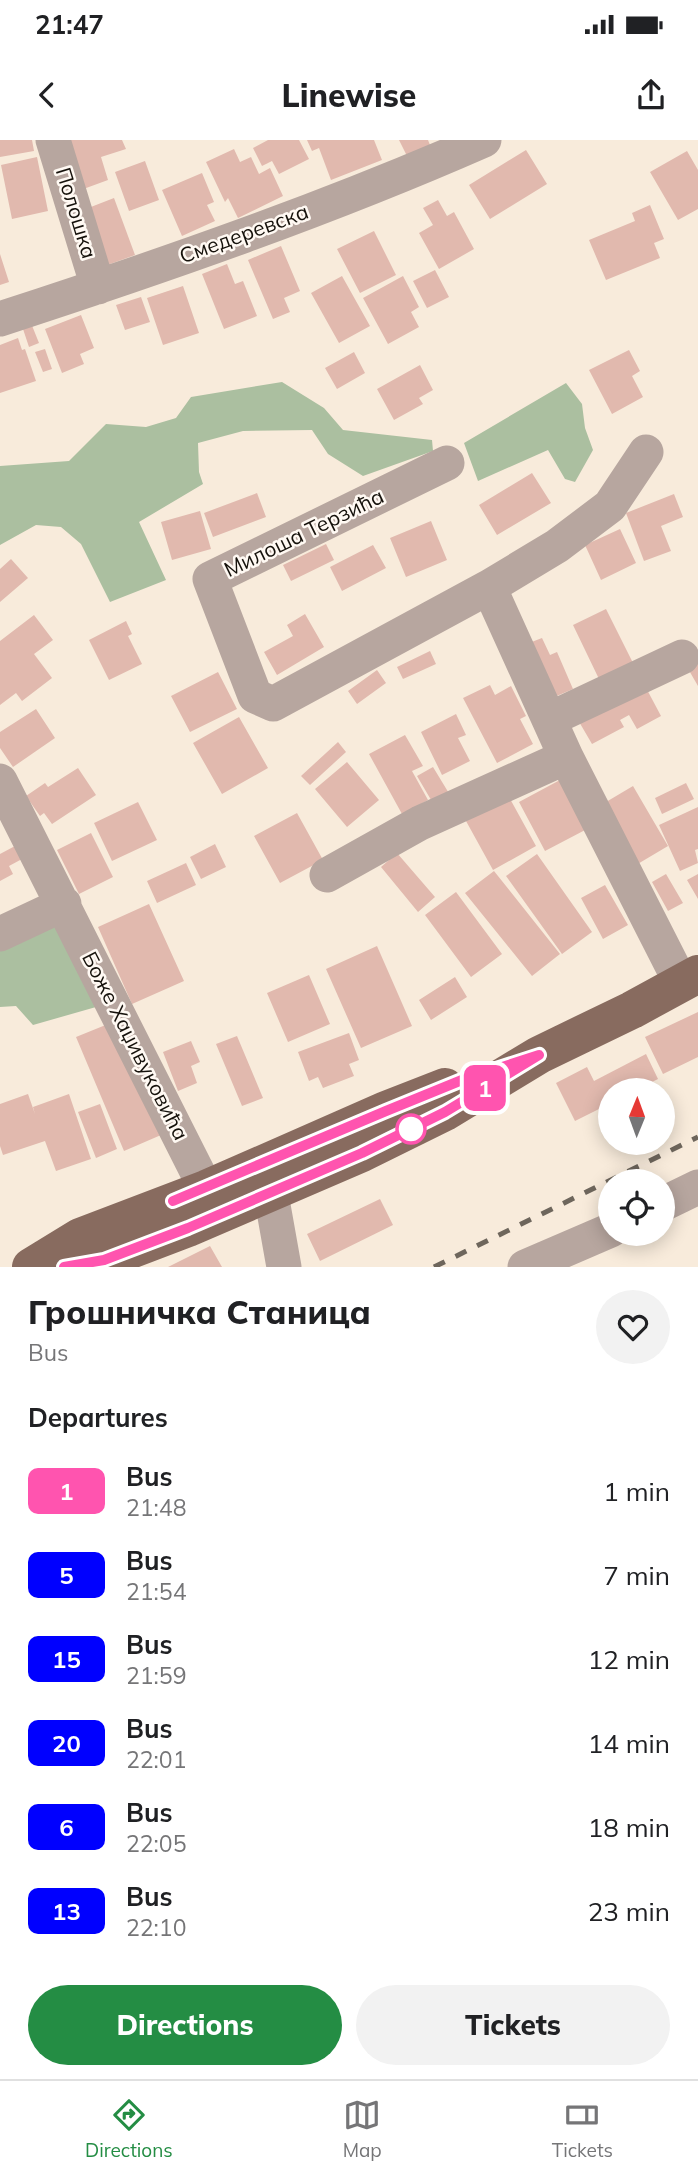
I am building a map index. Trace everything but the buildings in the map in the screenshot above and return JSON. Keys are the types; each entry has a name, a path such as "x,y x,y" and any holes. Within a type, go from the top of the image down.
{"main road":[{"path":"31,1267 80,1237 206,1189 266,1180 362,1153 445,1112 539,1055 689,979"},
{"path":"64,1267 104,1260 266,1180"}],"street":[{"name":"Полошка","path":"53,140 98,287"},
{"name":"Смедеревска","path":"0,319 98,287 395,179 484,140"},
{"name":"Милоша Терзића","path":"447,463 210,579 255,696 272,704 489,587 558,546 610,506 646,452"},
{"path":"489,587 566,757 689,979"},
{"path":"550,719 682,657"},
{"path":"327,875 419,824 566,757"},
{"name":"Боже Хаџивуковића","path":"0,781 206,1189"},
{"path":"0,934 64,904"},
{"path":"266,1180 284,1267"},
{"path":"675,1198 698,1187"},
{"path":"525,1267 598,1236"}],"green space":[{"path":"282,382 324,408 343,430 432,440 433,451 363,476 328,454 312,430 243,431 198,443 199,472 203,484 139,522 166,580 110,602 81,544 61,527 36,525 0,545 0,466 69,461 106,424 146,427 176,418 191,397"},
{"path":"566,383 582,404 585,428 593,450 575,482 565,479 548,450 478,481 464,443"},
{"path":"57,919 96,1007 33,1025 16,1006 0,1007 0,947"}],"railway":[{"path":"434,1267 698,1137"}],"bus line":[{"name":"1","path":"64,1267 104,1260 246,1205 445,1112 539,1055 462,1080 173,1201"}]}
